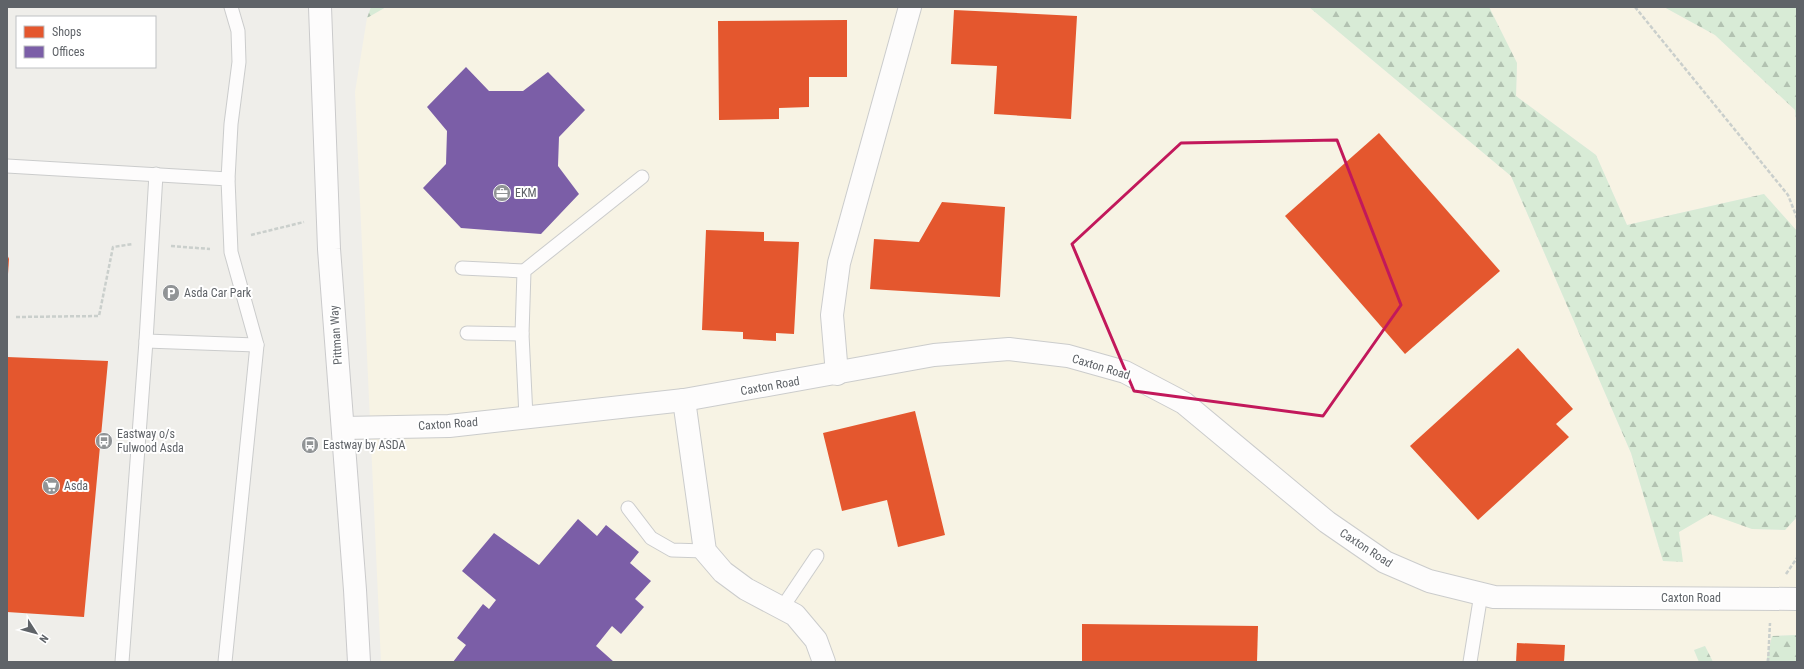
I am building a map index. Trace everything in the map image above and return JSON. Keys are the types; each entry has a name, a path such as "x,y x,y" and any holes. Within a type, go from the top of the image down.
{"street":[{"name":"Pittman Way","path":"320,7 330,249 359,662"},
{"path":"837,374 832,315 839,264 910,7"},
{"name":"Caxton Road","path":"343,428 449,426 684,400 837,374 934,355 1009,349 1068,356 1125,372 1184,403 1327,522 1385,562 1429,581 1494,597 1797,599"},
{"path":"684,400 705,551 723,572 740,585 795,615 816,640 824,662"}],"lane":[{"path":"225,662 257,345 231,252 228,179 231,124 239,62 238,31 231,7"},
{"path":"7,166 228,179"},
{"path":"122,662 146,341 156,174"},
{"path":"462,268 524,271 642,177"},
{"path":"524,271 522,334 526,417"},
{"path":"467,333 522,334"},
{"path":"146,341 257,345"},
{"path":"628,508 651,538 672,550 705,551"},
{"path":"782,608 817,556"},
{"path":"1470,662 1481,594"}],"path":[{"path":"1635,7 1788,195 1797,218"}],"highlighted area":[{"path":"1337,140 1401,305 1323,416 1134,391 1072,244 1181,143"}],"shaded area":[{"path":"386,7 1309,7 1511,176 1631,453 1663,561 1679,532 1710,513 1752,529 1785,530 1797,517 1797,635 1772,636 1766,662 1713,662 1705,646 1694,650 1699,662 381,662 355,92 367,18"},
{"path":"1489,7 1664,7 1715,35 1795,110 1797,128 1797,231 1764,194 1627,225 1596,155 1516,96 1517,63"}],"green space":[{"path":"371,7 386,7 367,18"},
{"path":"1309,7 1489,7 1517,63 1516,96 1596,155 1627,225 1764,194 1797,231 1797,517 1785,530 1752,529 1710,514 1679,532 1683,562 1663,561 1631,453 1511,176"},
{"path":"1664,7 1797,7 1797,128 1795,110 1715,35"},
{"path":"1797,635 1797,662 1766,662 1772,636"},
{"path":"1705,646 1713,662 1699,662 1694,650"}],"building: Shops":[{"path":"954,10 1077,16 1071,119 994,114 997,66 951,64"},
{"path":"847,20 847,77 809,77 809,107 779,108 779,119 719,120 718,21"},
{"path":"1379,133 1500,271 1405,354 1285,216"},
{"path":"942,202 1005,207 1000,297 870,289 874,239 919,242"},
{"path":"706,230 764,232 764,241 799,242 794,334 776,333 776,341 743,339 743,332 702,330"},
{"path":"7,254 9,259 8,274 7,273"},
{"path":"1518,348 1573,409 1556,424 1569,437 1478,520 1410,446"},
{"name":"Asda","path":"7,357 108,361 84,617 7,612"},
{"path":"915,411 945,535 898,547 887,500 842,511 823,433"},
{"path":"1082,624 1258,626 1257,662 1082,662"},
{"path":"1517,643 1565,645 1564,662 1516,662"}],"building: Offices":[{"path":"466,67 489,91 523,91 548,72 585,110 559,137 558,166 579,194 541,234 461,228 423,188 446,164 447,131 427,107"},
{"path":"578,519 597,536 606,525 639,552 630,563 651,581 635,599 644,607 621,634 612,626 596,646 614,662 453,662 466,645 457,638 483,604 489,609 496,600 462,571 494,533 539,565"}],"place":[{"name":"EKM","path":"502,193"},
{"name":"Asda Car Park","path":"171,293"},
{"name":"Eastway o/s Fulwood Asda","path":"104,441"},
{"name":"Eastway by ASDA","path":"310,445"},
{"name":"Asda","path":"51,486"}]}
